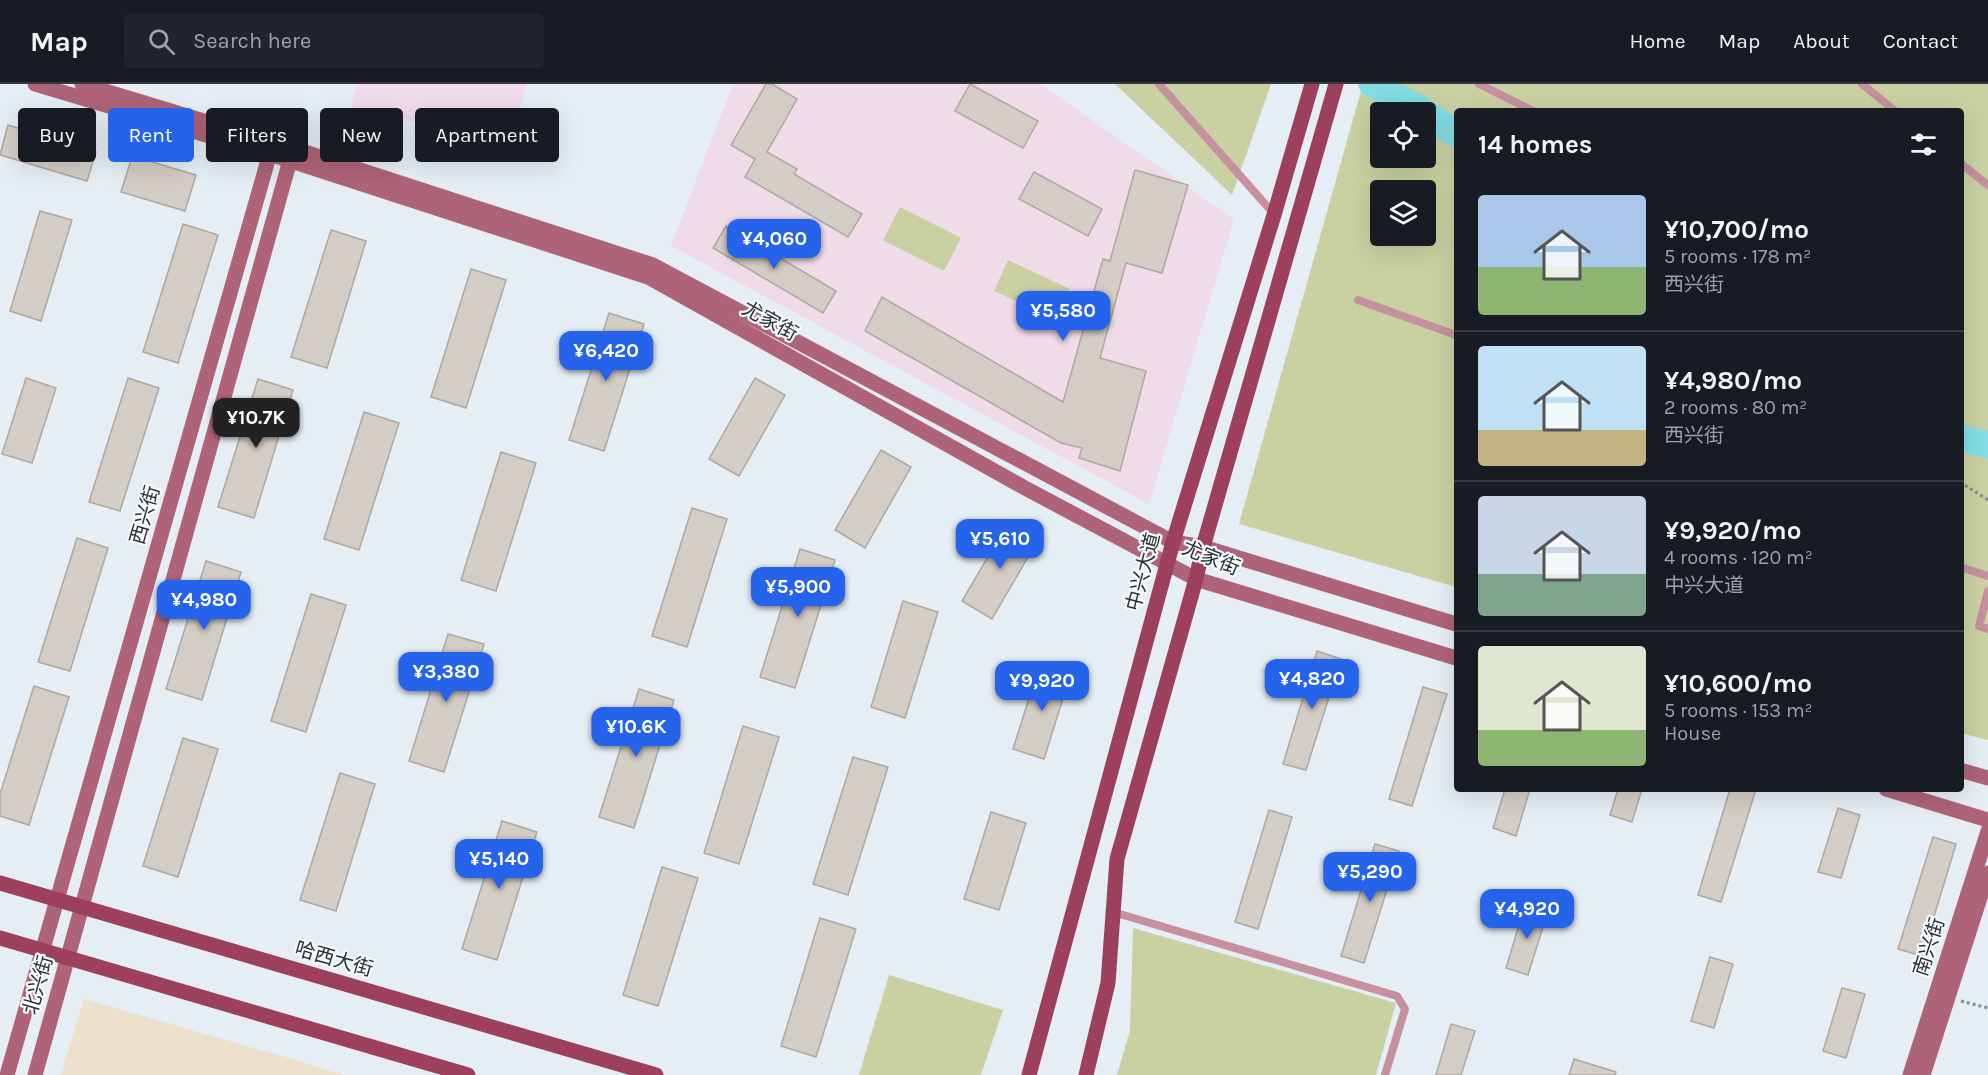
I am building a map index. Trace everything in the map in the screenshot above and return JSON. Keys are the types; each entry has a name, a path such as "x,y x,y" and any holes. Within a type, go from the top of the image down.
{"main road":[{"name":"尤家街","path":"35,84 206,130"},
{"name":"尤家街","path":"82,84 206,126"},
{"path":"1086,1075 1108,983 1117,859 1203,547 1336,84"},
{"name":"中兴大道","path":"1029,1075 1173,542 1275,215 1311,90"},
{"name":"尤家街","path":"308,159 653,265 1173,542 1203,547 1454,623"},
{"name":"尤家街","path":"308,160 648,277 1025,488 1196,579 1454,657"},
{"name":"西兴街","path":"57,900 268,162"},
{"path":"81,907 289,162"},
{"path":"1964,771 1988,778"},
{"path":"1896,792 1988,820"},
{"name":"南兴街","path":"1910,1075 1988,831"},
{"name":"南兴街","path":"1923,1075 1988,873"},
{"name":"哈西大街","path":"0,883 656,1075"},
{"name":"北兴街","path":"8,1075 57,900"},
{"name":"北兴街","path":"35,1075 81,907"},
{"path":"0,938 468,1075"}],"lane":[{"path":"1159,84 1275,215"},
{"path":"1479,84 1527,108"},
{"path":"1862,84 1892,108"},
{"path":"1964,166 1988,185"},
{"path":"1358,300 1454,334"},
{"path":"1964,568 1988,576"},
{"path":"1988,591 1979,626 1988,629"},
{"path":"1113,912 1397,996 1404,1009 1385,1075"}],"path":[{"path":"1964,485 1988,500"},
{"path":"1948,997 1988,1008"}],"shaded area":[{"path":"357,84 526,84 520,108 415,108 415,122 403,120 403,108 351,108"},
{"path":"733,84 1040,84 1234,219 1149,504 671,246"},
{"path":"84,999 285,1057 343,1075 61,1075"}],"green space":[{"path":"1115,84 1271,84 1232,195"},
{"path":"1363,84 1988,84 1988,740 1964,734 1964,108 1454,108 1454,586 1239,524"},
{"path":"900,207 961,238 944,271 883,240"},
{"path":"1008,260 1070,289 1056,320 994,291"},
{"path":"1133,928 1396,1003 1376,1075 1117,1075 1130,1030"},
{"path":"889,975 1003,1010 981,1075 859,1075"}],"building":[{"path":"766,84 772,84 797,99 767,152 797,169 794,174 862,214 848,237 745,177 755,159 731,145"},
{"path":"970,84 1038,121 1023,148 955,111"},
{"path":"8,125 18,128 18,160 0,155"},
{"path":"23,162 93,162 87,181"},
{"path":"130,162 152,162 196,175 185,211 121,192"},
{"path":"1135,170 1188,185 1162,273 1126,263 1100,358 1146,371 1120,471 1079,458 1082,448 1061,443 865,331 882,297 1063,402 1103,259 1110,261"},
{"path":"1034,172 1102,209 1088,236 1019,199"},
{"path":"40,211 72,220 41,321 10,311"},
{"path":"183,224 218,235 178,363 143,352"},
{"path":"726,226 836,291 823,313 713,248"},
{"path":"331,230 366,241 327,368 291,357"},
{"path":"471,269 506,280 466,408 431,397"},
{"path":"609,313 644,324 604,451 569,440"},
{"path":"26,378 56,388 32,463 2,454"},
{"path":"128,378 159,388 120,511 89,502"},
{"path":"755,378 785,395 739,476 709,459"},
{"path":"258,379 293,390 254,518 218,507"},
{"path":"364,412 399,423 359,550 324,539"},
{"path":"881,450 911,467 865,548 835,530"},
{"path":"501,452 536,463 496,591 461,580"},
{"path":"692,508 727,519 687,647 652,636"},
{"path":"1009,521 1039,538 992,619 962,601"},
{"path":"77,538 108,548 70,671 38,662"},
{"path":"800,549 835,560 795,688 760,677"},
{"path":"206,561 241,572 202,700 166,689"},
{"path":"311,594 346,605 306,732 271,721"},
{"path":"903,601 938,612 905,718 871,707"},
{"path":"448,634 484,644 444,772 409,761"},
{"path":"1317,651 1341,659 1306,770 1283,764"},
{"path":"1039,666 1070,676 1044,759 1013,749"},
{"path":"34,686 69,697 29,825 0,816 0,794"},
{"path":"1423,687 1447,694 1412,806 1389,799"},
{"path":"639,689 674,700 634,828 599,817"},
{"path":"743,726 779,737 739,864 704,853"},
{"path":"183,738 218,749 178,877 143,866"},
{"path":"853,757 888,767 848,895 813,884"},
{"path":"340,773 375,784 336,911 300,900"},
{"path":"1504,792 1529,792 1516,836 1493,828"},
{"path":"1617,792 1641,792 1632,822 1610,815"},
{"path":"1729,792 1755,792 1721,902 1698,895"},
{"path":"1838,808 1860,815 1841,878 1818,872"},
{"path":"1269,810 1292,817 1258,929 1235,922"},
{"path":"991,812 1026,823 999,910 964,899"},
{"path":"502,821 537,832 497,960 462,949"},
{"path":"1933,837 1956,844 1922,956 1898,949"},
{"path":"1375,844 1399,851 1364,963 1341,956"},
{"path":"662,867 698,878 658,1006 623,995"},
{"path":"1525,905 1548,911 1528,975 1506,968"},
{"path":"820,918 856,929 816,1057 781,1046"},
{"path":"1710,957 1733,964 1714,1028 1691,1021"},
{"path":"1842,988 1865,994 1846,1058 1823,1051"},
{"path":"1451,1024 1475,1031 1461,1075 1436,1075"},
{"path":"1574,1059 1616,1072 1615,1075 1569,1075"}],"waterway":[{"path":"1372,84 1420,109 1454,133"},
{"path":"1964,439 1988,445"}]}
